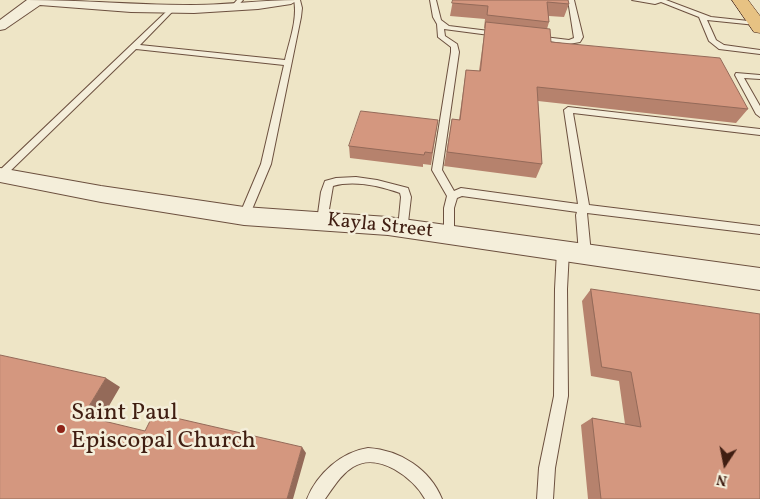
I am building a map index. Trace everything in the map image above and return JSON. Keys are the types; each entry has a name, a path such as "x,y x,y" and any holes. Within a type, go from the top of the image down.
{"main road":[{"path":"740,0 758,26"}],"street":[{"path":"0,26 37,0 170,11 291,0"},
{"name":"Kayla Street","path":"1,175 101,194 244,216 403,228 760,279"}],"lane":[{"path":"244,216 266,164 298,17 299,8 297,0"},
{"path":"433,0 436,20 440,25 457,30 504,35"},
{"path":"532,38 569,42 577,40 579,37 571,0"},
{"path":"635,0 654,2 663,0 702,17 758,26"},
{"path":"1,175 170,11"},
{"path":"702,17 713,41 722,47 760,52"},
{"path":"440,25 440,36 443,40 454,46 455,52 437,170 452,196 449,208 449,235"},
{"path":"134,47 288,63"},
{"path":"760,77 739,75 760,114"},
{"path":"585,254 581,216 584,210 568,110 760,132"},
{"path":"322,221 329,184 344,180 394,187 404,191 406,196 403,228"},
{"path":"452,196 461,192 584,210 592,209 760,230"},
{"path":"545,499 546,468 561,396 563,251"},
{"path":"315,499 348,461 368,454 391,460 412,472 425,483 434,499"}],"building":[{"path":"453,0 568,0 569,4 547,2 549,22 487,15 488,6 452,3"},
{"path":"486,22 550,29 551,42 720,58 748,109 537,87 542,164 447,152 452,119 460,120 466,70 480,71"},
{"path":"361,111 438,120 432,153 425,152 424,155 349,146"},
{"path":"591,289 760,314 760,499 601,499 592,418 641,427 631,372 602,367"},
{"name":"Saint Paul Episcopal Church","path":"0,355 106,378 83,416 145,431 154,413 302,447 287,499 0,499"}],"place":[{"name":"Saint Paul Episcopal Church","path":"61,429"}]}
